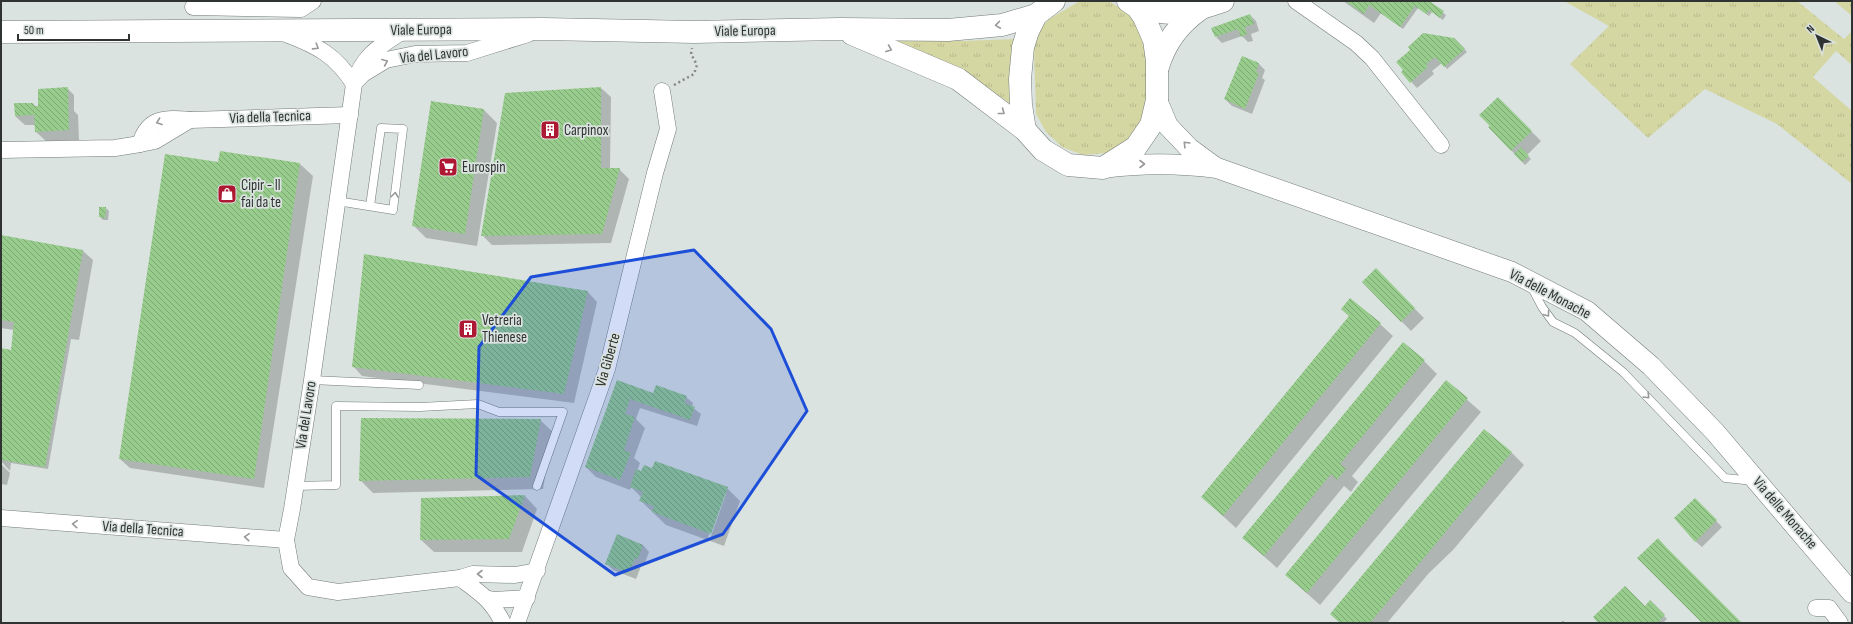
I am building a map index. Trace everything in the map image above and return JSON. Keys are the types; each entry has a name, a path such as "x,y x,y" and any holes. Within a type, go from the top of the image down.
{"main road":[{"path":"1133,4 1155,13 1181,14 1223,1"},
{"path":"840,29 958,79 1025,130 1043,150 1068,165 1103,168 1136,148 1151,125 1157,100 1157,61 1154,40 1150,28 1133,4"},
{"path":"1025,130 1020,105 1020,79 1023,46 1028,31 1048,5"},
{"name":"Viale Europa","path":"1,32 403,31 543,29 695,32 840,29 948,30 1002,25 1048,5"},
{"path":"1157,72 1160,59 1172,36 1190,16 1202,8"}],"street":[{"path":"192,7 301,8 313,1"},
{"path":"1296,1 1356,43 1372,58 1441,145"},
{"name":"Via del Lavoro","path":"354,84 363,74 386,60 415,54 467,53 543,29"},
{"path":"280,31 308,42 334,58 354,84"},
{"name":"Via del Lavoro","path":"403,31 374,49 358,70 354,84 312,380 296,486 286,540 291,568 308,587 338,592 460,578 473,574 515,575 537,571"},
{"name":"Via Giberte","path":"517,623 537,571 607,369 655,173 668,129 662,91"},
{"path":"1157,100 1168,126 1189,148 1217,168"},
{"name":"Via della Tecnica","path":"1,150 115,148 155,141 190,120 350,115"},
{"path":"1103,168 1132,164 1187,164 1217,168"},
{"name":"Via delle Monache","path":"1217,168 1512,272 1587,311 1651,366 1714,432 1852,593"},
{"name":"Via della Tecnica","path":"1,518 286,540"},
{"path":"501,574 515,581 527,598"},
{"path":"460,578 488,599 503,623"},
{"path":"488,599 527,598"},
{"path":"1816,608 1829,608 1840,623"}],"lane":[{"path":"338,201 393,210 403,130 382,128 370,206"},
{"path":"312,380 419,385"},
{"path":"296,486 336,485 336,406 420,407 478,404 499,412 564,412 537,486"}],"path":[{"path":"662,91 694,74 697,65 691,54 695,32"}],"highlighted area":[{"path":"694,250 771,329 807,411 723,534 615,575 476,475 479,347 531,277"}],"green space":[{"path":"1080,1 1109,1 1131,15 1150,51 1145,121 1131,139 1108,153 1083,155 1062,147 1046,132 1036,114 1034,49 1040,29 1049,19"},
{"path":"1564,1 1797,1 1844,39 1852,31 1852,65 1836,51 1813,77 1852,111 1852,184 1777,124 1705,89 1648,138 1570,64 1609,26"},
{"path":"1834,1 1852,1 1852,16"},
{"path":"862,37 962,41 1014,39 1014,106 960,71"}],"building":[{"path":"1345,1 1429,1 1444,11 1440,18 1429,10 1426,14 1415,6 1400,27 1369,5 1364,14"},
{"path":"1250,14 1254,24 1245,27 1247,34 1241,37 1238,29 1215,37 1211,28"},
{"path":"1423,33 1454,38 1465,49 1444,67 1435,57 1426,64 1428,67 1410,83 1401,72 1403,70 1396,62 1410,50 1408,47"},
{"path":"1242,56 1259,63 1256,72 1259,73 1245,109 1224,99"},
{"path":"68,87 69,130 35,132 34,115 15,116 14,103 33,103 34,106 38,106 38,89"},
{"name":"Carpinox","path":"601,87 601,168 620,168 602,234 481,236 505,93"},
{"path":"1498,97 1532,131 1511,151 1488,127 1490,126 1479,115"},
{"name":"Eurospin","path":"431,101 484,109 465,234 412,226"},
{"path":"1521,147 1529,156 1522,162 1514,154"},
{"path":"220,151 300,163 254,479 119,459 165,154 218,162"},
{"path":"99,207 106,207 105,218 99,217"},
{"path":"1,235 83,250 45,467 1,460 1,348 11,350 14,322 1,320"},
{"name":"Vetreria Thienese","path":"364,254 588,291 564,394 352,367"},
{"path":"1376,268 1415,308 1401,322 1362,282"},
{"path":"1350,298 1381,323 1223,516 1201,497 1349,316 1341,309"},
{"path":"1403,342 1425,360 1340,464 1346,469 1337,480 1331,474 1264,556 1242,538"},
{"path":"617,380 653,393 656,385 687,396 684,403 695,407 690,420 630,399 625,414 635,417 624,450 631,453 620,480 585,467"},
{"path":"1446,380 1468,398 1307,593 1285,575"},
{"path":"361,418 541,419 530,477 359,481"},
{"path":"1484,429 1512,452 1370,623 1340,623 1330,614"},
{"path":"655,461 728,487 711,534 652,512 654,506 639,501 643,492 630,487 636,469 641,471 644,465 652,468"},
{"path":"525,495 509,539 420,540 421,498"},
{"path":"1695,498 1717,520 1695,542 1674,518"},
{"path":"617,534 643,545 638,559 635,558 629,573 605,564"},
{"path":"1658,538 1742,623 1702,623 1637,558"},
{"path":"1625,586 1645,606 1650,600 1665,615 1659,621 1661,623 1598,623 1593,617"}],"place":[{"name":"Carpinox","path":"550,130"},
{"name":"Eurospin","path":"448,167"},
{"name":"Cipir - Il fai da te","path":"227,194"},
{"name":"Vetreria Thienese","path":"468,329"}]}
